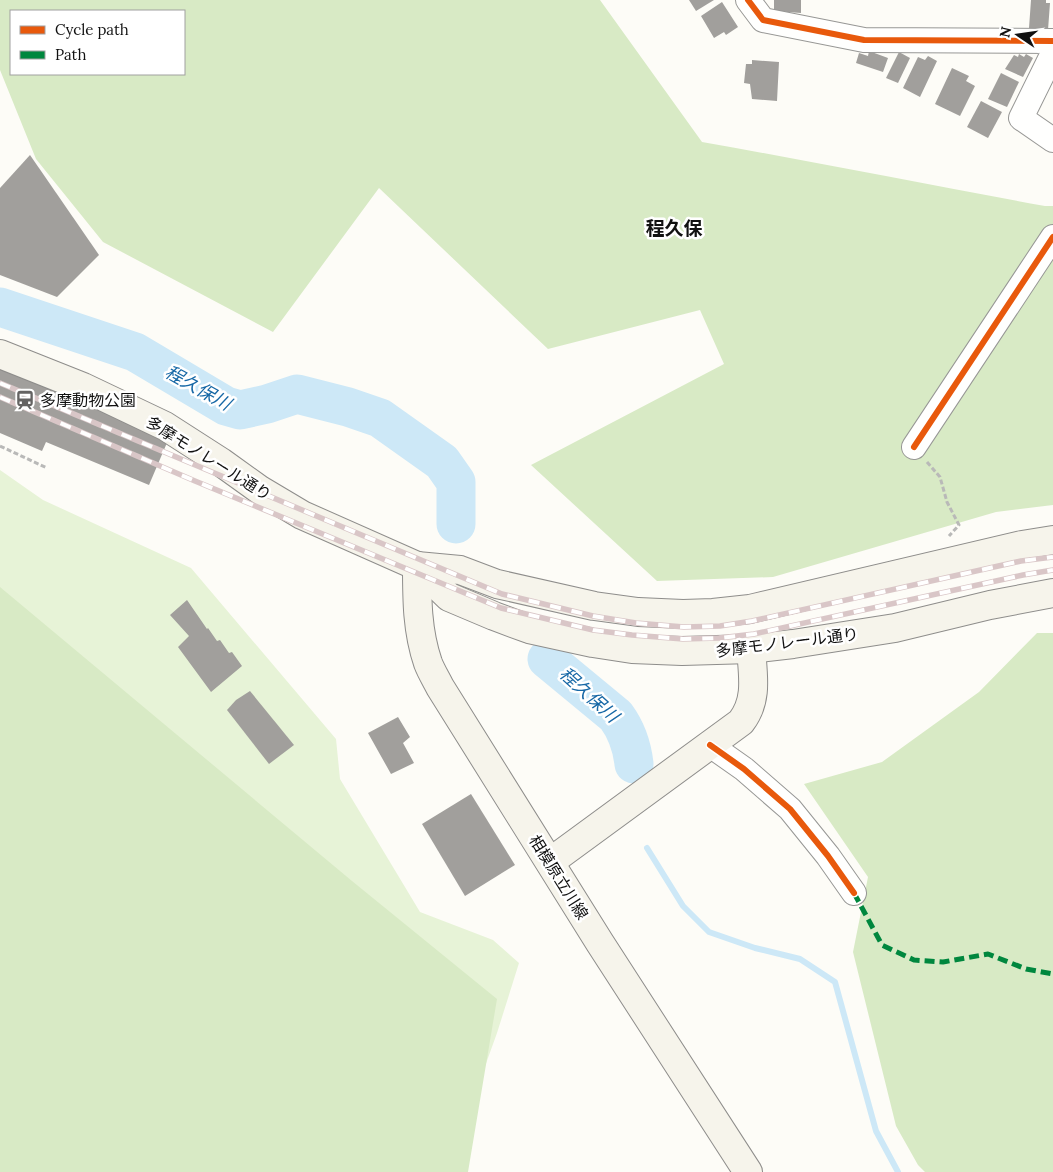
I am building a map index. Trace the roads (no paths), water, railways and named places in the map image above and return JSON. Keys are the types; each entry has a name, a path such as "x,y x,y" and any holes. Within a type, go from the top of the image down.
{"main road":[{"name":"多摩モノレール通り","path":"0,354 83,387 165,426 260,490 302,515 417,566 460,570 498,584 594,606 638,612 683,614 714,613 750,608 1022,545 1053,540"},
{"name":"多摩モノレール通り","path":"417,566 449,596 494,616 529,629 593,643 632,649 691,651 751,649 895,628 990,605 1053,593"},
{"name":"相模原立川線","path":"417,566 418,614 421,640 428,664 440,687 600,944 748,1172"},
{"path":"550,862 741,722 748,712 753,698 751,649"}],"street":[{"path":"748,0 763,20 864,40 1053,42"},
{"path":"1053,52 1021,118 1053,140"},
{"path":"914,447 1053,237"},
{"path":"710,745 744,769 790,809 816,840 854,892"}],"waterway":[{"name":"程久保川","path":"0,307 135,352 226,406 240,410 267,404 297,394 348,407 380,418 442,462 456,482 456,524"},
{"name":"程久保川","path":"547,659 616,716 628,739 634,764"},
{"path":"647,848 683,906 709,932 755,948 800,959 835,982 876,1131 898,1172"}],"railway":[{"path":"0,383 502,594 593,616 636,623 684,627 720,626 752,621 1021,561 1053,557"},
{"path":"0,397 195,481 501,608 593,630 683,639 719,638 754,634 1053,570"}],"place":[{"name":"多摩動物公園","path":"25,400"}],"district":[{"name":"程久保","path":"674,228"}]}
